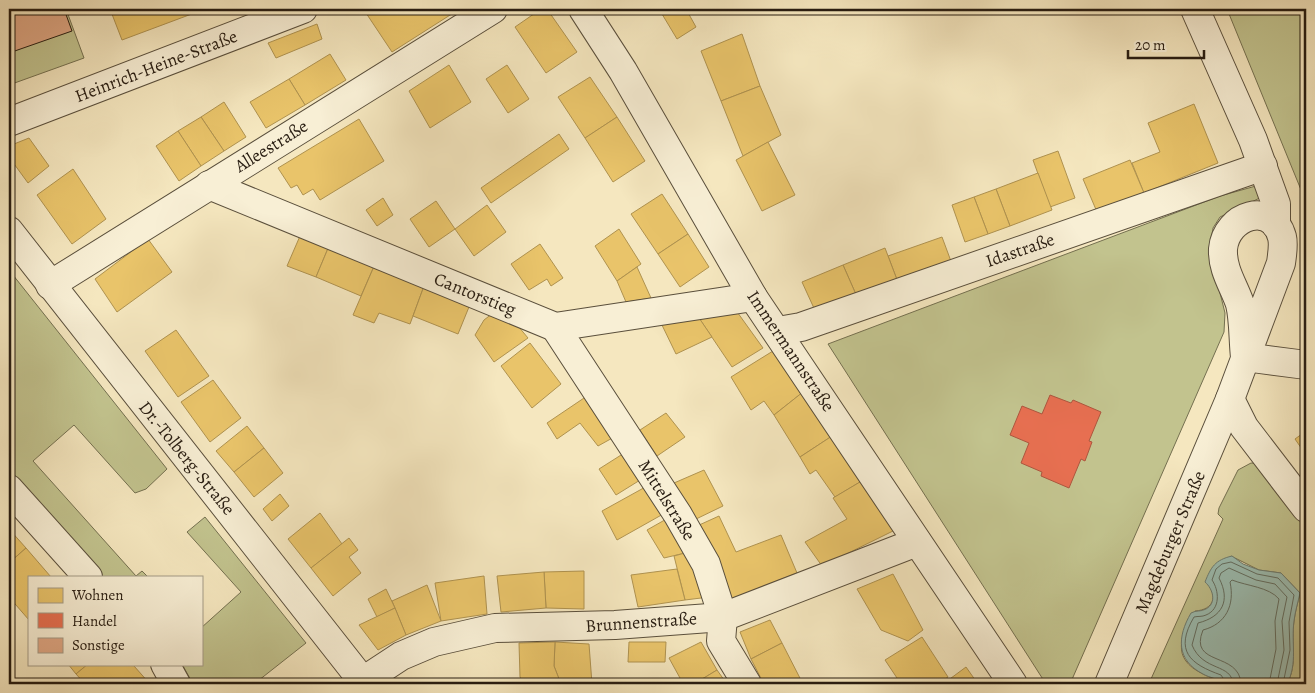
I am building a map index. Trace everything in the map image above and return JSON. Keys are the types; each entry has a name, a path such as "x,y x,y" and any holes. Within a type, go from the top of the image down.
{"street":[{"name":"Heinrich-Heine-Straße","path":"9,122 303,9"},
{"name":"Alleestraße","path":"50,286 493,9"},
{"name":"Immermannstraße","path":"583,9 623,71 754,297 1013,684"},
{"path":"1195,9 1263,166 1276,204 1276,225"},
{"name":"Idastraße","path":"778,331 801,328 1263,166"},
{"name":"Cantorstieg","path":"210,185 554,327"},
{"name":"Magdeburger Straße","path":"1109,684 1230,399 1281,263 1283,244 1276,225 1268,219 1256,215 1246,217 1229,229 1223,250 1226,271 1240,305 1245,357"},
{"name":"Dr.-Tolberg-Straße","path":"9,231 50,286 364,683"},
{"path":"554,327 754,297"},
{"name":"Mittelstraße","path":"554,327 678,515 706,564 723,617 721,641 747,684"},
{"path":"1245,357 1306,365"},
{"path":"1230,399 1244,427 1306,508"},
{"path":"9,488 87,576"},
{"name":"Brunnenstraße","path":"364,683 401,656 434,642 495,628 615,625 723,617 917,542"},
{"path":"167,666 173,674 176,684"}],"green space":[{"path":"9,9 66,9 84,58 9,85"},
{"path":"1227,9 1306,9 1306,202"},
{"path":"1263,184 1266,195 1220,217 1213,228 1210,253 1225,313 1224,332 1070,684 1046,684 828,344 1220,196"},
{"path":"9,270 167,469 146,489 135,493 74,425 33,461 136,576 102,576 9,473"},
{"path":"1251,463 1264,464 1306,518 1306,684 1287,684 1293,661 1293,629 1300,593 1281,573 1259,570 1231,556 1206,582 1212,592 1213,601 1207,608 1195,611 1186,629 1181,646 1182,654 1193,668 1224,684 1141,684 1151,679 1223,519 1218,514 1219,508 1238,470"},
{"path":"205,517 306,643 254,684 193,684 183,666 202,666 202,627 241,592 187,532"},
{"path":"142,571 147,576 136,576"}],"water":[{"path":"1232,556 1243,564 1259,570 1281,573 1300,593 1293,629 1292,668 1287,684 1224,684 1194,668 1184,655 1182,639 1186,622 1191,613 1204,610 1213,600 1212,592 1205,582 1209,572 1218,562"}],"building: Wohnen":[{"path":"110,9 196,9 197,12 122,40"},
{"path":"541,9 547,9 577,52 546,73 515,27"},
{"path":"659,9 667,9 669,11 686,9 696,27 677,39"},
{"path":"364,10 458,10 392,52"},
{"path":"317,24 322,39 276,58 268,43"},
{"path":"742,34 760,86 721,101 701,51"},
{"path":"330,54 346,80 305,105 289,79"},
{"path":"449,65 471,102 430,128 409,91"},
{"path":"507,65 529,99 508,113 486,79"},
{"path":"590,77 617,117 585,138 558,97"},
{"path":"289,79 305,105 266,128 250,102"},
{"path":"760,86 781,135 743,156 721,101"},
{"path":"224,102 246,137 224,151 201,117"},
{"path":"1194,104 1218,163 1144,193 1132,163 1160,152 1148,123"},
{"path":"201,117 224,151 201,166 178,131"},
{"path":"617,117 645,161 613,182 585,138"},
{"path":"359,119 384,161 320,200 313,189 303,195 297,185 291,188 278,168"},
{"path":"178,131 201,166 179,181 156,146"},
{"path":"559,134 569,149 491,203 481,188"},
{"path":"29,138 49,166 28,183 9,157 9,146"},
{"path":"768,142 795,195 762,211 736,160"},
{"path":"1058,151 1075,198 1050,207 1033,160"},
{"path":"1130,160 1144,193 1097,212 1083,179"},
{"path":"73,169 106,219 72,244 37,195"},
{"path":"1038,173 1052,210 1010,226 996,189"},
{"path":"996,189 1010,226 988,234 974,197"},
{"path":"662,194 688,234 658,254 631,214"},
{"path":"974,197 988,234 965,242 952,205"},
{"path":"383,198 393,215 377,226 366,210"},
{"path":"436,201 455,229 429,247 410,219"},
{"path":"487,205 506,232 474,256 455,229"},
{"path":"619,229 641,264 617,281 595,246"},
{"path":"688,234 709,267 680,287 658,254"},
{"path":"300,236 329,246 316,277 287,266"},
{"path":"942,237 952,264 899,285 888,256"},
{"path":"148,239 172,272 117,312 95,279"},
{"path":"540,244 563,278 551,286 547,279 529,290 511,264"},
{"path":"329,246 375,264 361,296 316,277"},
{"path":"885,248 899,285 858,299 843,265"},
{"path":"375,264 424,286 410,324 379,313 374,323 353,315"},
{"path":"843,265 858,299 818,317 802,282"},
{"path":"637,267 651,298 626,302 617,281"},
{"path":"424,286 471,302 458,334 413,316"},
{"path":"735,309 763,348 732,367 697,315"},
{"path":"497,310 508,314 528,338 494,362 475,335 484,320"},
{"path":"697,315 712,337 676,354 661,323"},
{"path":"176,330 209,376 178,397 145,351"},
{"path":"530,343 561,384 532,408 501,366"},
{"path":"773,351 803,392 774,415 764,401 751,410 731,377"},
{"path":"213,380 241,418 210,442 181,402"},
{"path":"803,392 832,436 800,457 774,415"},
{"path":"587,396 616,436 598,446 580,423 557,439 547,423"},
{"path":"666,413 685,437 657,456 640,430"},
{"path":"247,426 264,448 234,472 216,451"},
{"path":"1306,431 1306,455 1295,439"},
{"path":"832,436 865,479 835,497 816,470 810,474 800,457"},
{"path":"264,448 283,473 254,497 234,472"},
{"path":"629,450 645,477 616,495 599,469"},
{"path":"704,470 723,506 694,520 674,483"},
{"path":"865,479 896,523 893,531 822,566 805,542 847,519 833,498"},
{"path":"649,485 665,513 617,540 602,511"},
{"path":"280,494 289,506 272,521 263,509"},
{"path":"320,513 342,544 311,568 288,539"},
{"path":"719,516 736,552 781,535 797,573 731,599 697,526"},
{"path":"670,517 685,553 664,558 647,530"},
{"path":"9,529 26,548 9,563"},
{"path":"349,538 358,550 349,557 361,573 333,596 311,568"},
{"path":"26,548 50,576 28,576 28,619 9,597 9,563"},
{"path":"685,553 709,597 685,600 674,556"},
{"path":"677,569 685,600 638,607 631,575"},
{"path":"584,571 584,609 546,608 544,572"},
{"path":"544,572 546,608 501,612 497,576"},
{"path":"893,574 923,630 908,641 881,630 857,589"},
{"path":"484,576 487,614 441,621 435,583"},
{"path":"427,585 441,621 406,635 392,601"},
{"path":"386,589 395,608 377,617 368,599"},
{"path":"395,608 406,635 378,650 359,625"},
{"path":"770,620 782,643 751,659 740,632"},
{"path":"922,637 948,677 937,684 901,684 885,660"},
{"path":"555,642 589,644 592,684 561,684 554,666"},
{"path":"555,642 554,666 561,684 524,684 520,677 519,643"},
{"path":"629,642 666,642 665,662 628,662"},
{"path":"701,642 717,670 694,684 674,684 680,678 669,658"},
{"path":"782,643 803,684 764,684 751,659"},
{"path":"70,666 86,666 76,674"},
{"path":"86,666 134,666 150,684 85,684 76,674"},
{"path":"966,667 978,684 943,684"},
{"path":"717,670 727,684 694,684"}],"building: Handel":[{"path":"1050,395 1071,403 1073,400 1101,412 1089,441 1092,442 1085,461 1081,459 1069,488 1041,476 1042,472 1021,463 1029,443 1010,435 1022,406 1042,414"}],"building: Sonstige":[{"path":"9,9 64,9 72,31 9,53"}]}
